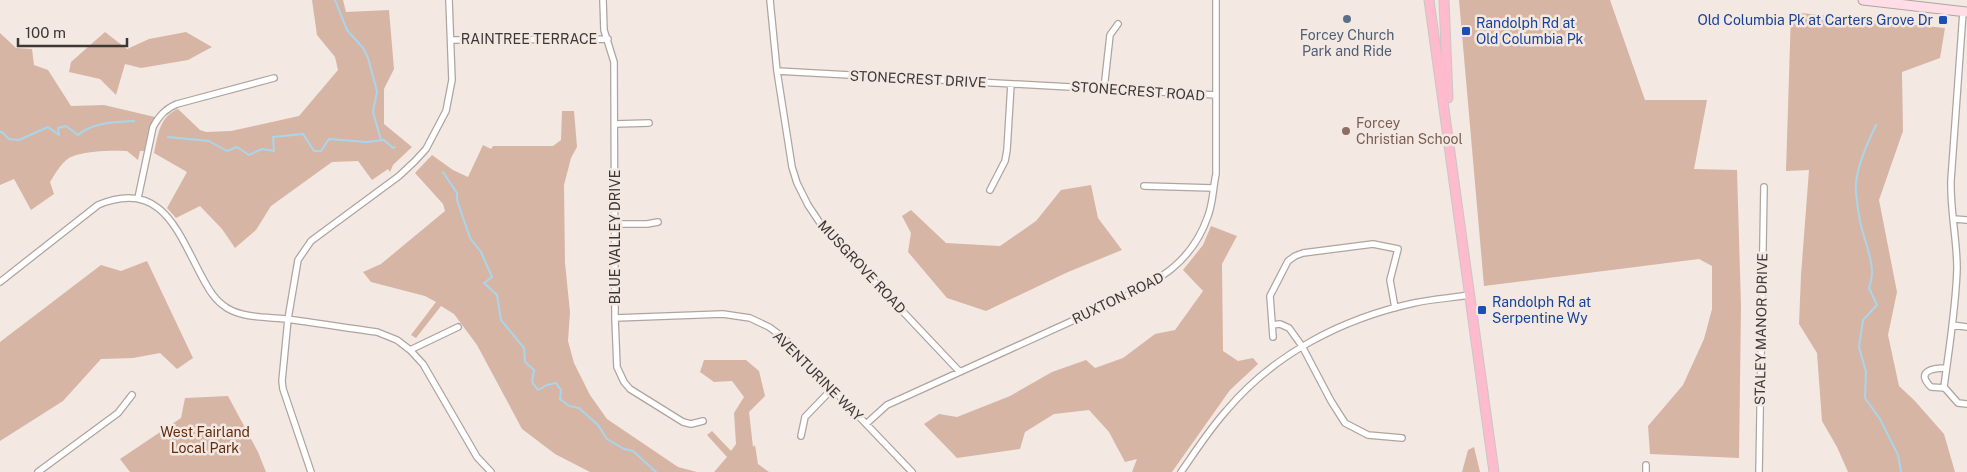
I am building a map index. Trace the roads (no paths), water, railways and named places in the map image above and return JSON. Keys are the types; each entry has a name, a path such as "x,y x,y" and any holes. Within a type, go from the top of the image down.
{"main road":[{"path":"1430,0 1494,472"},
{"path":"1444,0 1448,133"},
{"path":"1863,0 1965,12"}],"street":[{"path":"311,472 283,389 282,380 288,319 298,260 311,241 399,176 426,149 435,135 446,111 452,80 449,0"},
{"name":"BLUE VALLEY DRIVE","path":"603,0 604,30 614,62 615,318 618,367 624,382 630,389 682,422 691,424 702,420"},
{"name":"MUSGROVE ROAD","path":"770,0 777,71 792,167 797,183 808,205 822,226 959,371"},
{"name":"RUXTON ROAD","path":"866,424 887,405 1116,301 1152,283 1179,263 1197,240 1208,217 1213,198 1216,174 1216,0"},
{"path":"1944,388 1957,267 1954,219 1950,199 1950,180 1965,12"},
{"path":"1104,89 1110,35 1118,24"},
{"name":"RAINTREE TERRACE","path":"451,40 608,39"},
{"name":"STONECREST DRIVE","path":"777,71 1060,86"},
{"path":"138,198 153,127 158,117 177,104 274,78"},
{"path":"990,190 1005,161 1011,84"},
{"name":"STONECREST ROAD","path":"1060,86 1216,95"},
{"path":"615,124 649,123"},
{"path":"1144,186 1213,188"},
{"name":"STALEY MANOR DRIVE","path":"1758,472 1764,187"},
{"path":"0,282 98,205 113,198 138,198 153,204 168,216 212,295 225,307 247,314 377,332 397,340 410,350 423,364 477,457 491,472"},
{"path":"1954,219 1967,220"},
{"path":"615,224 658,222"},
{"path":"1273,336 1270,296 1288,261 1303,253 1373,244 1398,249 1390,280 1395,308"},
{"path":"1181,472 1225,411 1244,391 1274,365 1302,346 1340,326 1395,308 1415,303 1470,295"},
{"name":"AVENTURINE WAY","path":"615,318 723,314 750,318 769,327 784,338 912,472"},
{"path":"1272,325 1280,324 1289,328 1302,346 1345,423 1368,435 1402,438"},
{"path":"1952,325 1967,327"},
{"path":"410,350 458,327"},
{"path":"1946,368 1928,370 1925,376 1926,382 1931,387 1944,388 1958,403 1967,404"},
{"path":"801,436 805,417 832,389"},
{"path":"38,472 118,413 132,395"},
{"path":"1646,465 1646,472"}],"waterway":[{"path":"335,0 347,30 363,48 368,58 377,91 373,112 381,140"},
{"path":"0,132 9,139 19,140 48,127 59,135 58,128 66,126 78,135 97,125 134,121"},
{"path":"1876,125 1861,160 1856,183 1860,221 1872,271 1869,288 1877,305 1863,320 1859,347 1866,372 1865,398 1880,419 1898,455 1901,472"},
{"path":"168,137 209,141 227,151 237,147 249,155 262,149 274,151 273,137 303,134 314,151 321,151 329,139 367,142 384,140 393,148 395,147"},
{"path":"443,172 457,193 457,200 470,238 481,252 492,277 484,283 497,295 501,320 524,348 525,362 534,370 532,382 538,390 556,383 561,390 560,399 569,406 579,408 598,425 607,439 624,449 633,451 656,472"}],"place":[{"name":"Forcey Church Park and Ride","path":"1347,19"},
{"name":"Old Columbia Pk at Carters Grove Dr","path":"1943,20"},
{"name":"Randolph Rd at Old Columbia Pk","path":"1466,31"},
{"name":"Forcey Christian School","path":"1346,131"},
{"name":"Randolph Rd at Serpentine Wy","path":"1482,310"}],"park label":[{"name":"West Fairland Local Park","path":"205,440"}]}
